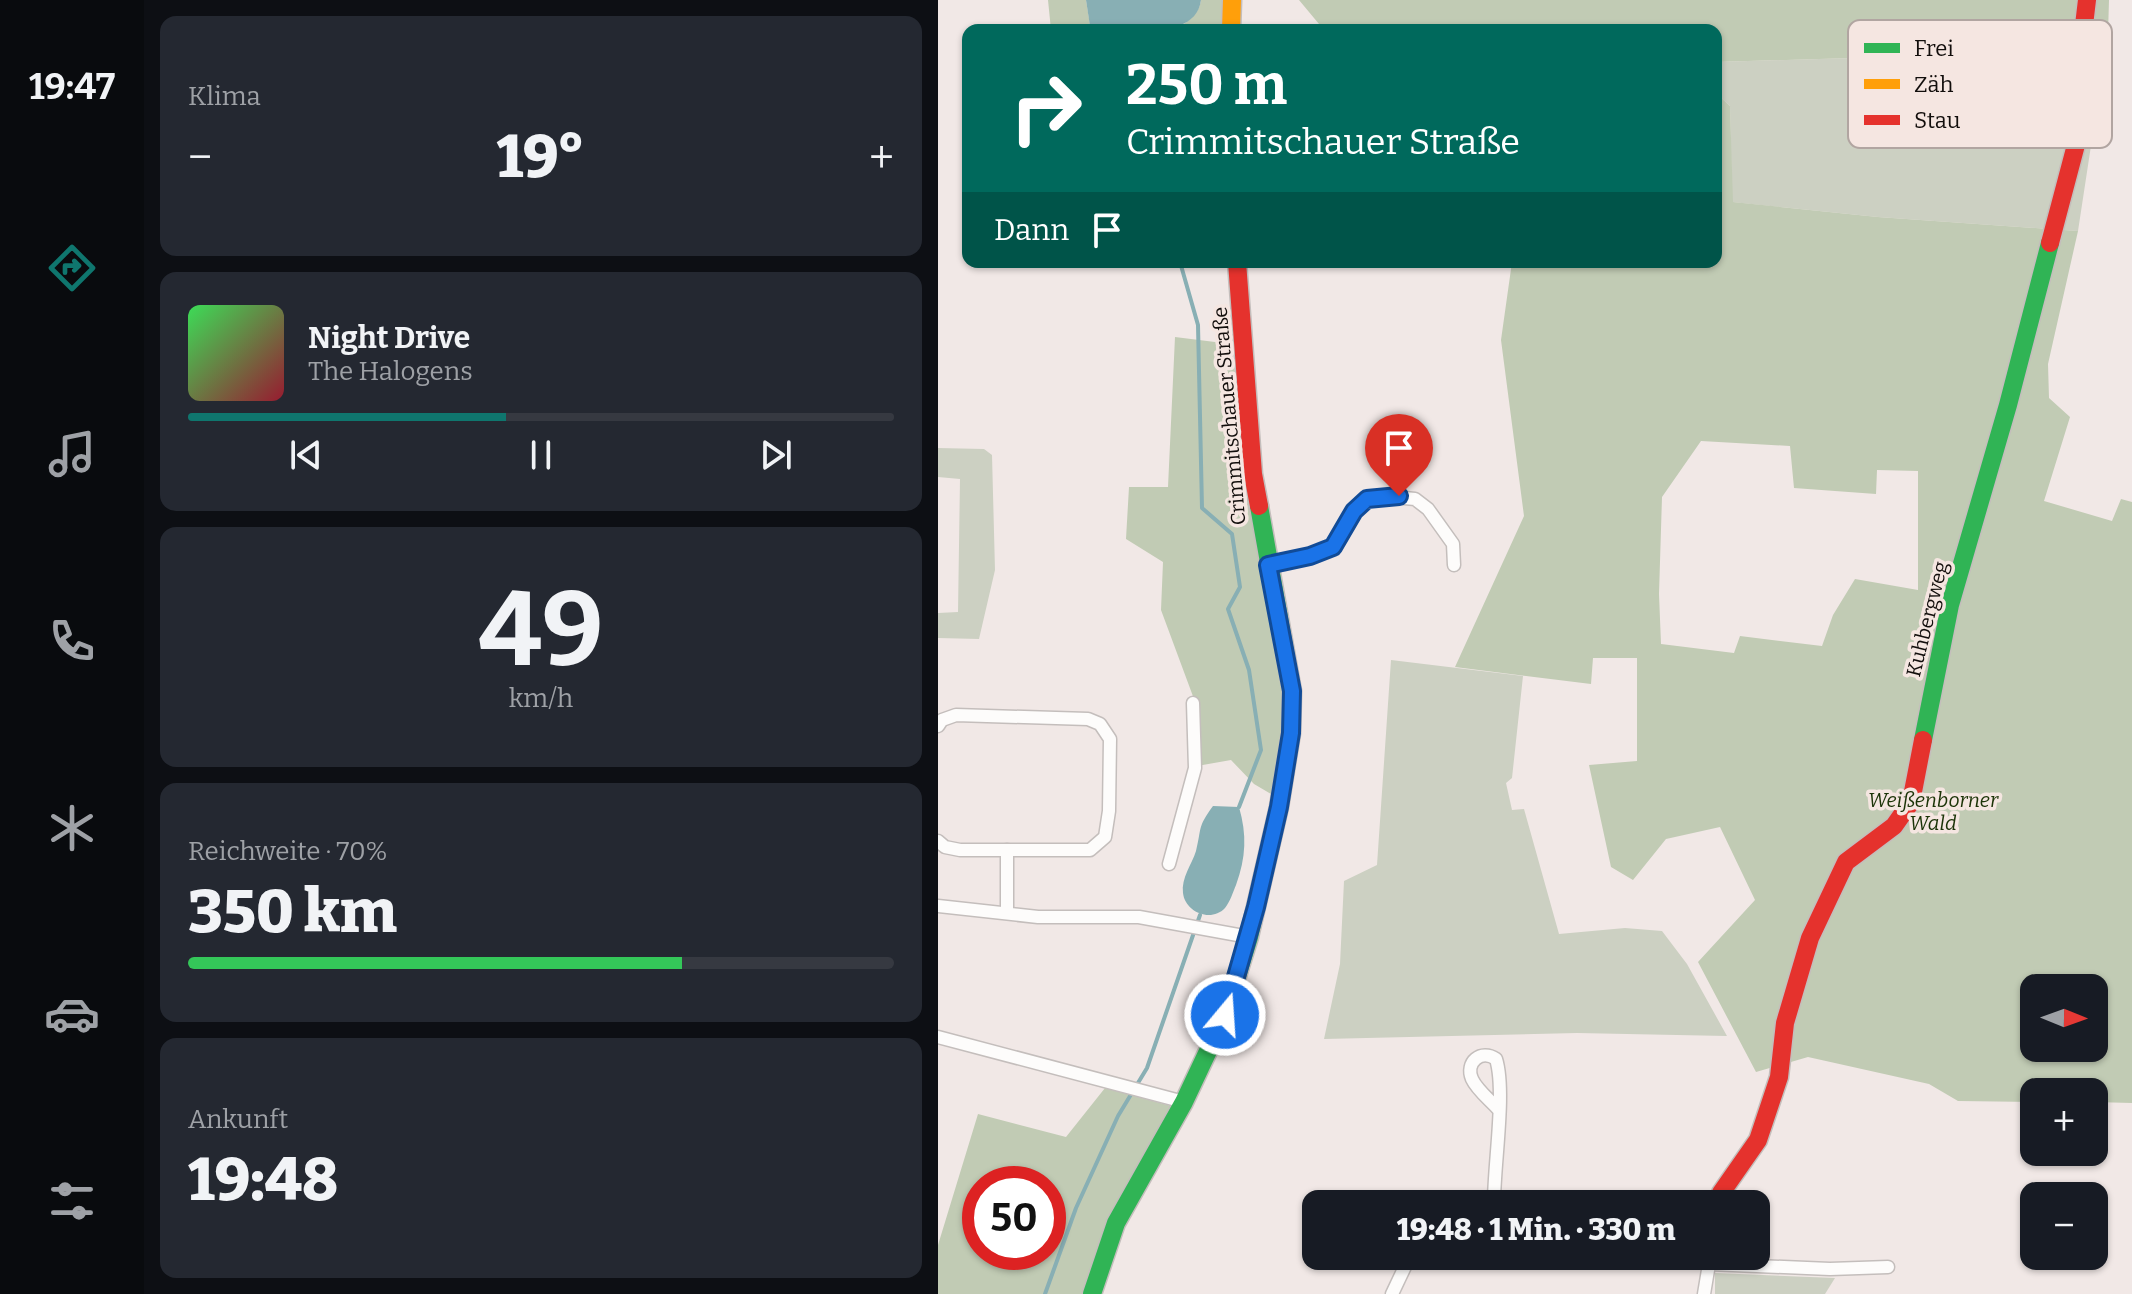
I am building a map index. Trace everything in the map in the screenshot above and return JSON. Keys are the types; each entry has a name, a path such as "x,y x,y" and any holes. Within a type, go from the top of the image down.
{"street":[{"path":"1231,24 1232,0"},
{"name":"Kuhbergweg","path":"2086,20 2087,0"},
{"name":"Kuhbergweg","path":"1723,1190 1758,1140 1779,1077 1785,1023 1810,938 1846,862 1894,826 1911,802 1950,605 2008,405 2075,148"},
{"name":"Crimmitschauer Straße","path":"1092,1294 1116,1223 1184,1102 1225,1015 1249,937 1279,807 1291,733 1292,691 1253,474 1237,268"},
{"path":"1268,565 1310,556 1333,547 1354,511 1367,499 1383,496 1415,499 1428,509 1453,544 1454,565"},
{"path":"1169,864 1195,768 1193,703"},
{"path":"938,726 942,720 956,715 1088,719 1100,724 1110,739 1109,811 1105,837 1090,850 960,850 945,847 938,841"},
{"path":"1007,850 1007,912"},
{"path":"938,906 1038,917 1139,917 1249,937"},
{"path":"938,1037 1184,1102"},
{"path":"1493,1190 1498,1109"},
{"path":"1770,1264 1830,1269 1888,1267"},
{"path":"1392,1294 1403,1270"},
{"path":"1704,1294 1708,1270"}],"shaded area":[{"path":"1848,58 1848,148 2091,148 2078,231 1878,217 1732,202 1730,106 1722,99 1722,62"},
{"path":"938,448 984,449 992,455 995,570 979,639 938,638 938,613 958,612 960,479 938,477"},
{"path":"1391,660 1523,676 1512,778 1506,783 1512,810 1524,809 1559,934 1625,928 1662,931 1687,964 1727,1036 1577,1033 1324,1039 1340,964 1344,881 1377,865"},
{"path":"1715,1273 1835,1278 1825,1294 1715,1294"}],"green space":[{"path":"1048,0 1086,0 1090,24 1050,24"},
{"path":"1201,0 1224,0 1224,24 1184,24 1197,10"},
{"path":"1299,0 2109,0 2108,20 1848,20 1848,58 1722,62 1722,24 1319,24"},
{"name":"Weißenborner Wald","path":"1722,99 1730,106 1733,202 1878,217 2078,231 2048,364 2049,398 2070,417 2044,501 2112,521 2121,499 2132,502 2132,1103 2108,1102 2108,1078 2020,1078 2020,1102 1958,1101 1929,1084 1808,1057 1756,1072 1698,962 1755,900 1720,827 1666,839 1633,880 1611,867 1589,765 1637,761 1637,658 1593,658 1591,684 1455,667 1524,516 1501,340 1511,268 1722,268","holes":["1701,441 1790,446 1794,488 1876,494 1877,470 1918,471 1918,590 1855,579 1833,615 1822,646 1740,636 1734,653 1661,644 1662,497"]},
{"path":"1175,337 1231,344 1257,549 1284,691 1280,748 1271,794 1254,784 1231,760 1197,766 1194,699 1161,610 1163,562 1126,539 1129,487 1168,487"},
{"path":"1105,1088 1175,1107 1092,1294 938,1294 938,1245 962,1166 962,1270 1066,1270 1066,1166 962,1166 978,1114 1066,1137"}],"water":[{"path":"1086,0 1201,0 1196,13 1183,24 1090,24"},
{"path":"1213,806 1239,807 1244,846 1239,875 1228,903 1219,912 1206,915 1188,905 1183,887 1202,824"}],"waterway":[{"path":"1182,268 1198,325 1202,508 1232,534 1240,587 1228,609 1249,670 1261,750 1239,807"},
{"path":"1045,1294 1076,1208 1118,1116 1147,1068 1200,915"}],"traffic: fast":[{"path":"1923,740 1950,605 2008,405 2050,243"},
{"path":"1092,1294 1116,1223 1184,1102 1225,1015 1249,937 1279,807 1291,733 1292,691 1259,506"}],"traffic: slow":[{"path":"1231,24 1232,0"}],"traffic: jam":[{"path":"2085,20 2087,0"},
{"path":"2050,243 2075,148"},
{"path":"1237,268 1253,474 1259,506"},
{"path":"1723,1190 1758,1140 1779,1077 1785,1023 1810,938 1846,862 1894,826 1911,802 1923,740"}],"route":[{"path":"1225,1015 1249,937 1279,807 1291,733 1292,691 1268,565 1310,556 1333,547 1354,511 1367,499 1399,496"}]}
